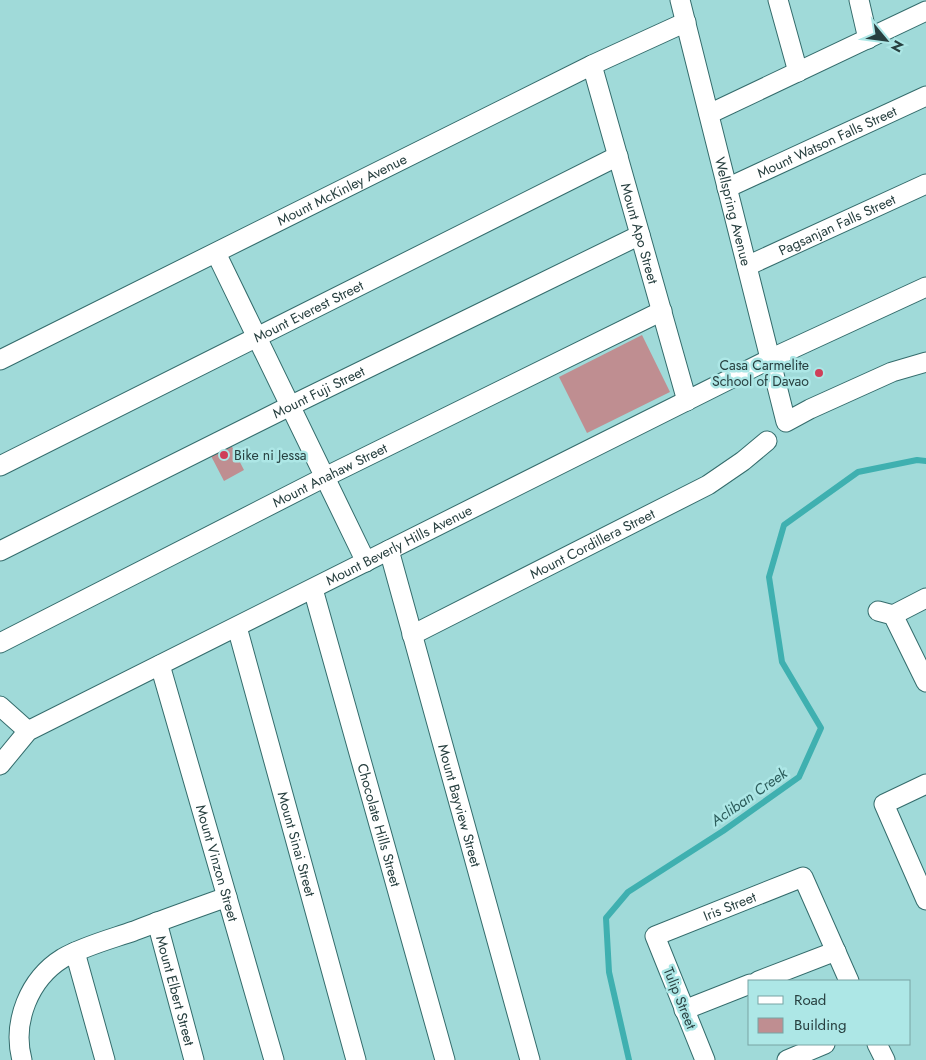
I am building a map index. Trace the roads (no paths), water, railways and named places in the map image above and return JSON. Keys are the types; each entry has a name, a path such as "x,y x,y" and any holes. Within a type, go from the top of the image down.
{"street":[{"name":"Wellspring Avenue","path":"680,0 786,422 810,409 892,372 926,362"},
{"path":"778,0 798,72"},
{"path":"859,0 868,38"},
{"path":"709,114 926,11"},
{"name":"Mount McKinley Avenue","path":"0,360 592,65 686,22"},
{"name":"Mount Apo Street","path":"592,65 687,401"},
{"name":"Mount Watson Falls Street","path":"727,188 926,96"},
{"name":"Mount Everest Street","path":"0,466 618,156"},
{"name":"Pagsanjan Falls Street","path":"747,266 926,184"},
{"name":"Mount Fuji Street","path":"0,551 290,406 640,235"},
{"path":"216,253 366,562"},
{"name":"Mount Beverly Hills Avenue","path":"28,732 770,359 926,286"},
{"name":"Mount Anahaw Street","path":"0,643 325,477 662,311"},
{"name":"Mount Cordillera Street","path":"412,635 708,485 743,462 766,441"},
{"name":"Mount Bayview Street","path":"389,550 530,1060"},
{"name":"Chocolate Hills Street","path":"313,589 446,1060"},
{"path":"926,598 886,613 926,682"},
{"name":"Mount Sinai Street","path":"237,627 356,1060"},
{"name":"Mount Vinzon Street","path":"160,666 274,1060"},
{"path":"0,706 28,732 0,765"},
{"path":"925,893 884,804 926,784"},
{"name":"Iris Street","path":"655,936 802,877 836,951"},
{"path":"22,1060 18,1045 18,1029 22,1010 30,993 50,968 75,952 227,897"},
{"name":"Mount Elbert Street","path":"157,922 194,1060"},
{"name":"Tulip Street","path":"655,936 705,1060"},
{"path":"761,980 836,951 849,980"},
{"path":"75,952 105,1060"},
{"path":"684,1010 748,985"},
{"path":"787,1060 823,1045"},
{"path":"878,1045 885,1060"}],"waterway":[{"name":"Acliban Creek","path":"629,1060 609,972 606,918 628,892 723,831 799,777 821,728 782,662 769,577 784,525 858,472 917,460 926,461"}],"place":[{"name":"Casa Carmelite School of Davao","path":"819,373"},
{"name":"Bike ni Jessa","path":"224,455"}]}
